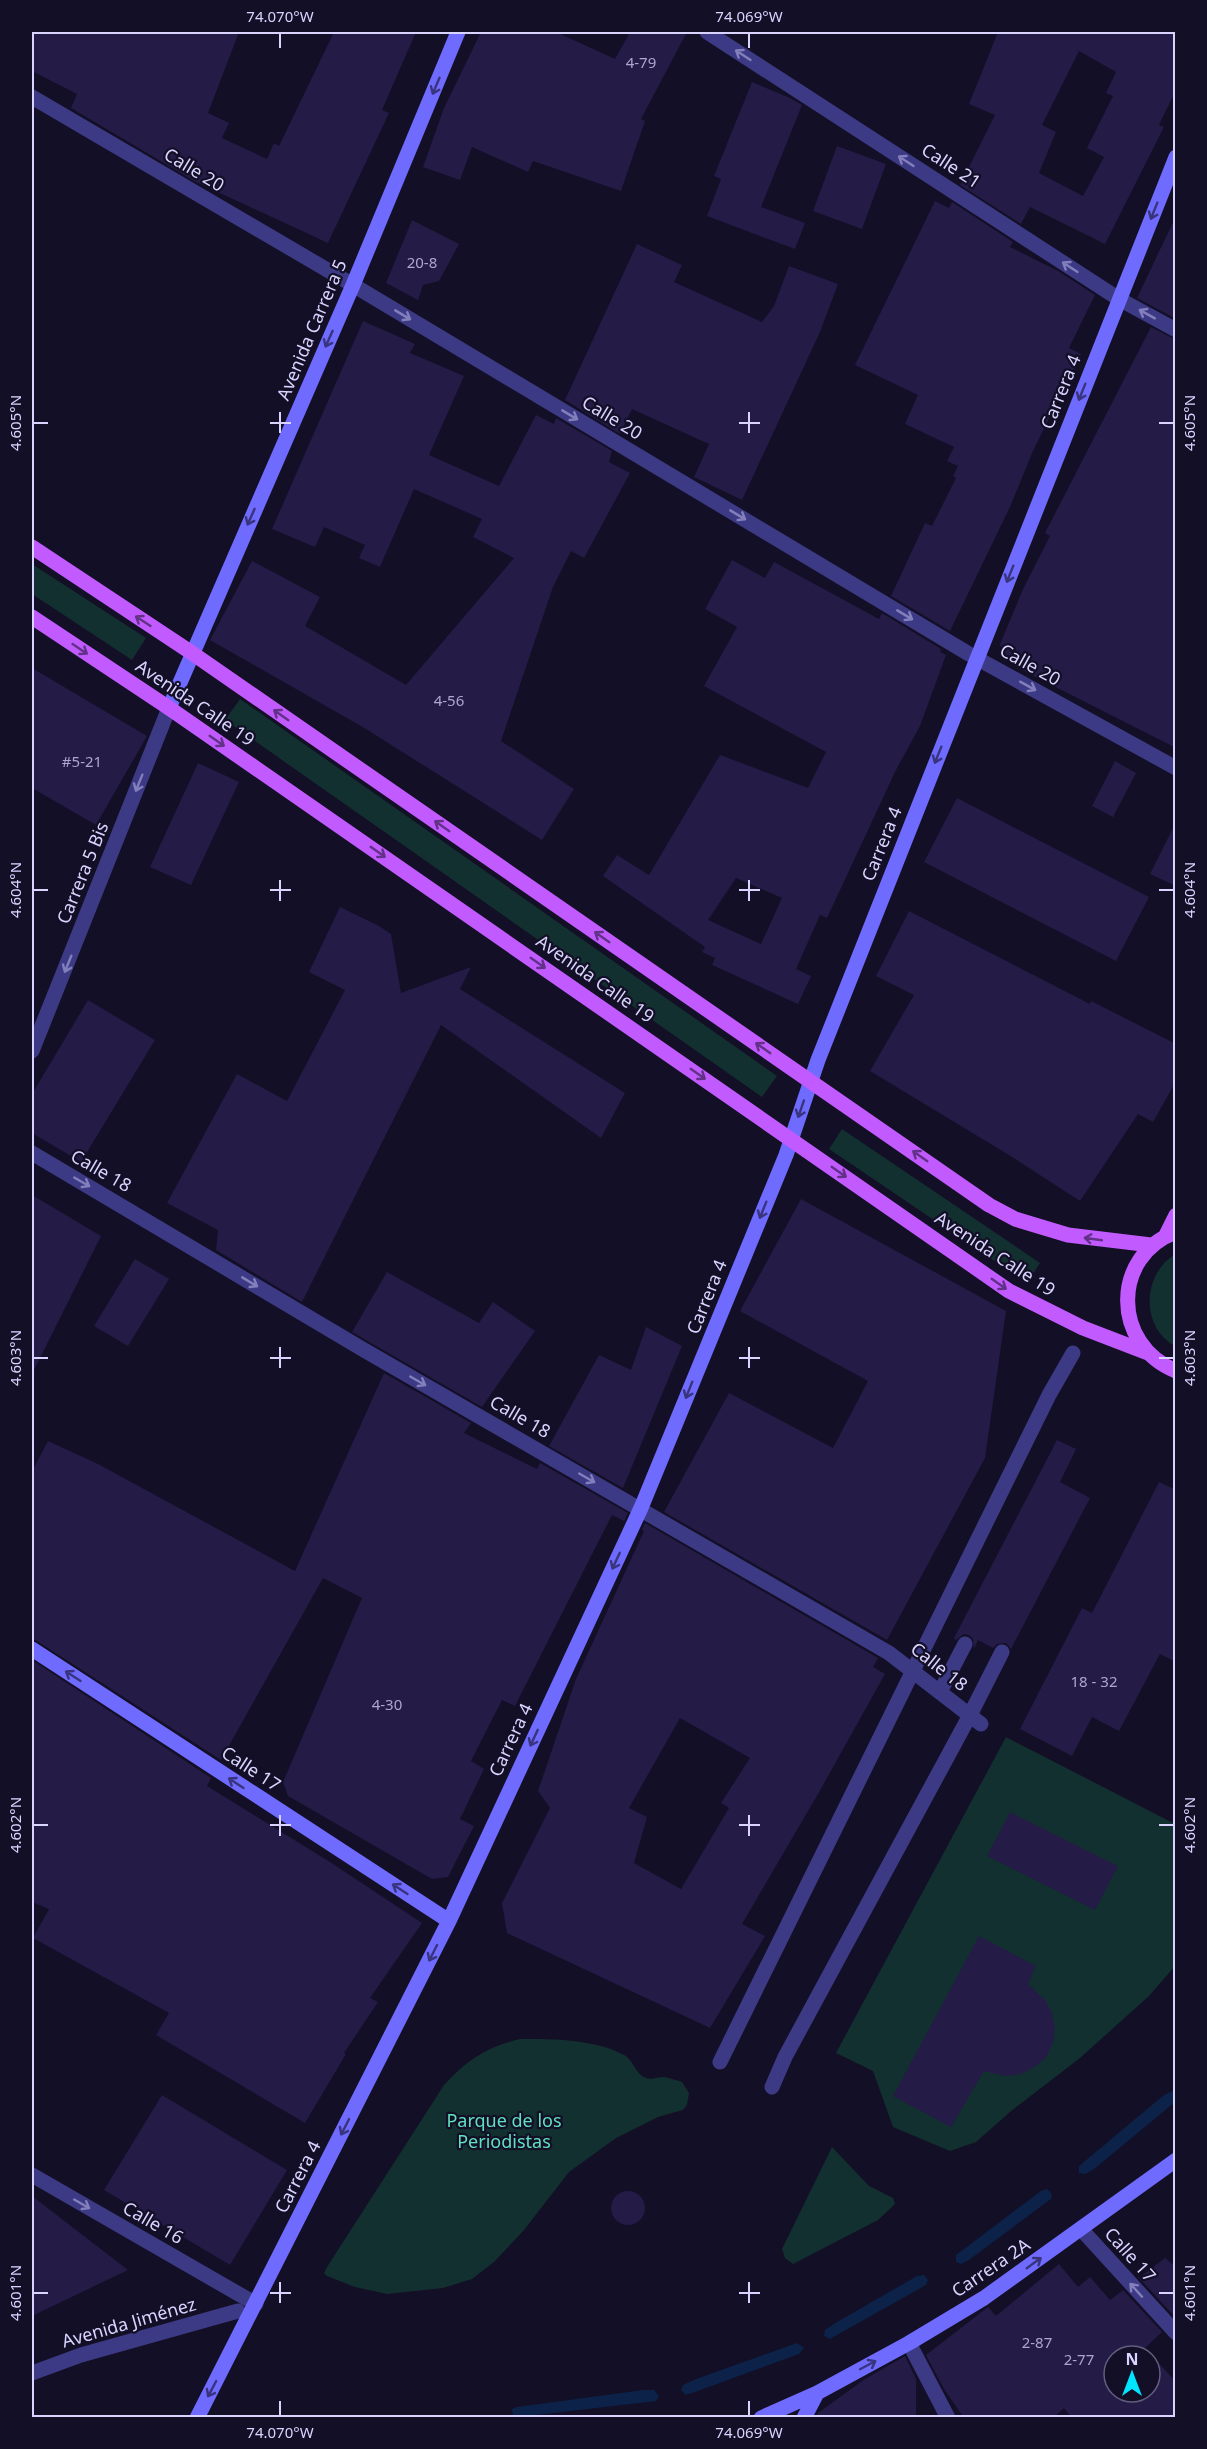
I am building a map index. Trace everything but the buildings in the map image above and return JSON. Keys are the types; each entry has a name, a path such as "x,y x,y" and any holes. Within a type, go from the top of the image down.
{"main road":[{"path":"32,547 192,653 989,1204 1015,1219 1068,1235 1151,1245"},
{"name":"Avenida Calle 19","path":"32,617 169,708 1009,1292 1083,1328 1148,1353"},
{"path":"1176,1215 1171,1233 1151,1245 1134,1270 1128,1295 1129,1320 1140,1343 1160,1363 1176,1371"}],"street":[{"name":"Avenida Carrera 5","path":"169,708 353,285 458,32"},
{"name":"Calle 21","path":"706,32 1119,299 1176,330"},
{"name":"Calle 20","path":"32,96 353,285 976,658 1176,768"},
{"name":"Carrera 4","path":"197,2418 449,1921 641,1508 791,1139 811,1080 976,658 1176,157"},
{"name":"Carrera 5 Bis","path":"32,1051 169,708"},
{"name":"Calle 18","path":"32,1153 364,1350 889,1653 976,1720"},
{"path":"720,2062 1049,1395 1073,1353"},
{"path":"940,1692 965,1644"},
{"name":"Calle 17","path":"32,1650 449,1921"},
{"path":"772,2087 785,2057 976,1720 1002,1652"},
{"name":"Carrera 2A","path":"761,2418 816,2393 909,2343 984,2298 1176,2160"},
{"name":"Calle 16","path":"32,2175 256,2304"},
{"name":"Calle 17","path":"1081,2229 1176,2333"},
{"name":"Avenida Jiménez","path":"32,2373 81,2355 238,2312"},
{"path":"909,2343 948,2418"},
{"path":"804,2418 816,2393"}],"green space":[{"path":"32,564 146,638 132,660 32,594"},
{"path":"240,699 777,1076 762,1097 225,720"},
{"path":"842,1129 1040,1263 1027,1283 829,1149"},
{"path":"1175,1254 1175,1346 1158,1331 1150,1310 1150,1299 1155,1277 1164,1263"},
{"path":"1006,1737 1175,1824 1175,1966 1149,1996 1080,2058 1010,2112 976,2142 950,2151 893,2127 873,2071 836,2053"},
{"name":"Parque de los Periodistas","path":"520,2039 573,2041 613,2050 627,2057 639,2073 646,2078 664,2077 682,2082 689,2093 687,2105 683,2110 658,2117 616,2138 569,2172 524,2230 494,2262 472,2279 443,2288 387,2294 355,2287 327,2276 324,2273 327,2267 444,2085 478,2056 488,2050"},
{"path":"832,2147 869,2186 893,2198 895,2204 878,2220 793,2264 785,2258 782,2249"}],"water":[{"path":"1173,2091 1175,2102 1093,2170 1085,2174 1079,2173 1079,2166 1164,2095"},
{"path":"1047,2189 1052,2194 1051,2199 969,2260 961,2264 956,2262 956,2255 1041,2191"},
{"path":"924,2275 928,2280 926,2285 830,2339 824,2336 825,2330 837,2322 917,2276"},
{"path":"797,2343 804,2348 799,2354 686,2395 681,2390 683,2385 696,2379"},
{"path":"654,2390 659,2396 656,2401 513,2416 512,2409 517,2407"},
{"path":"471,2416 476,2417 378,2417"}]}
